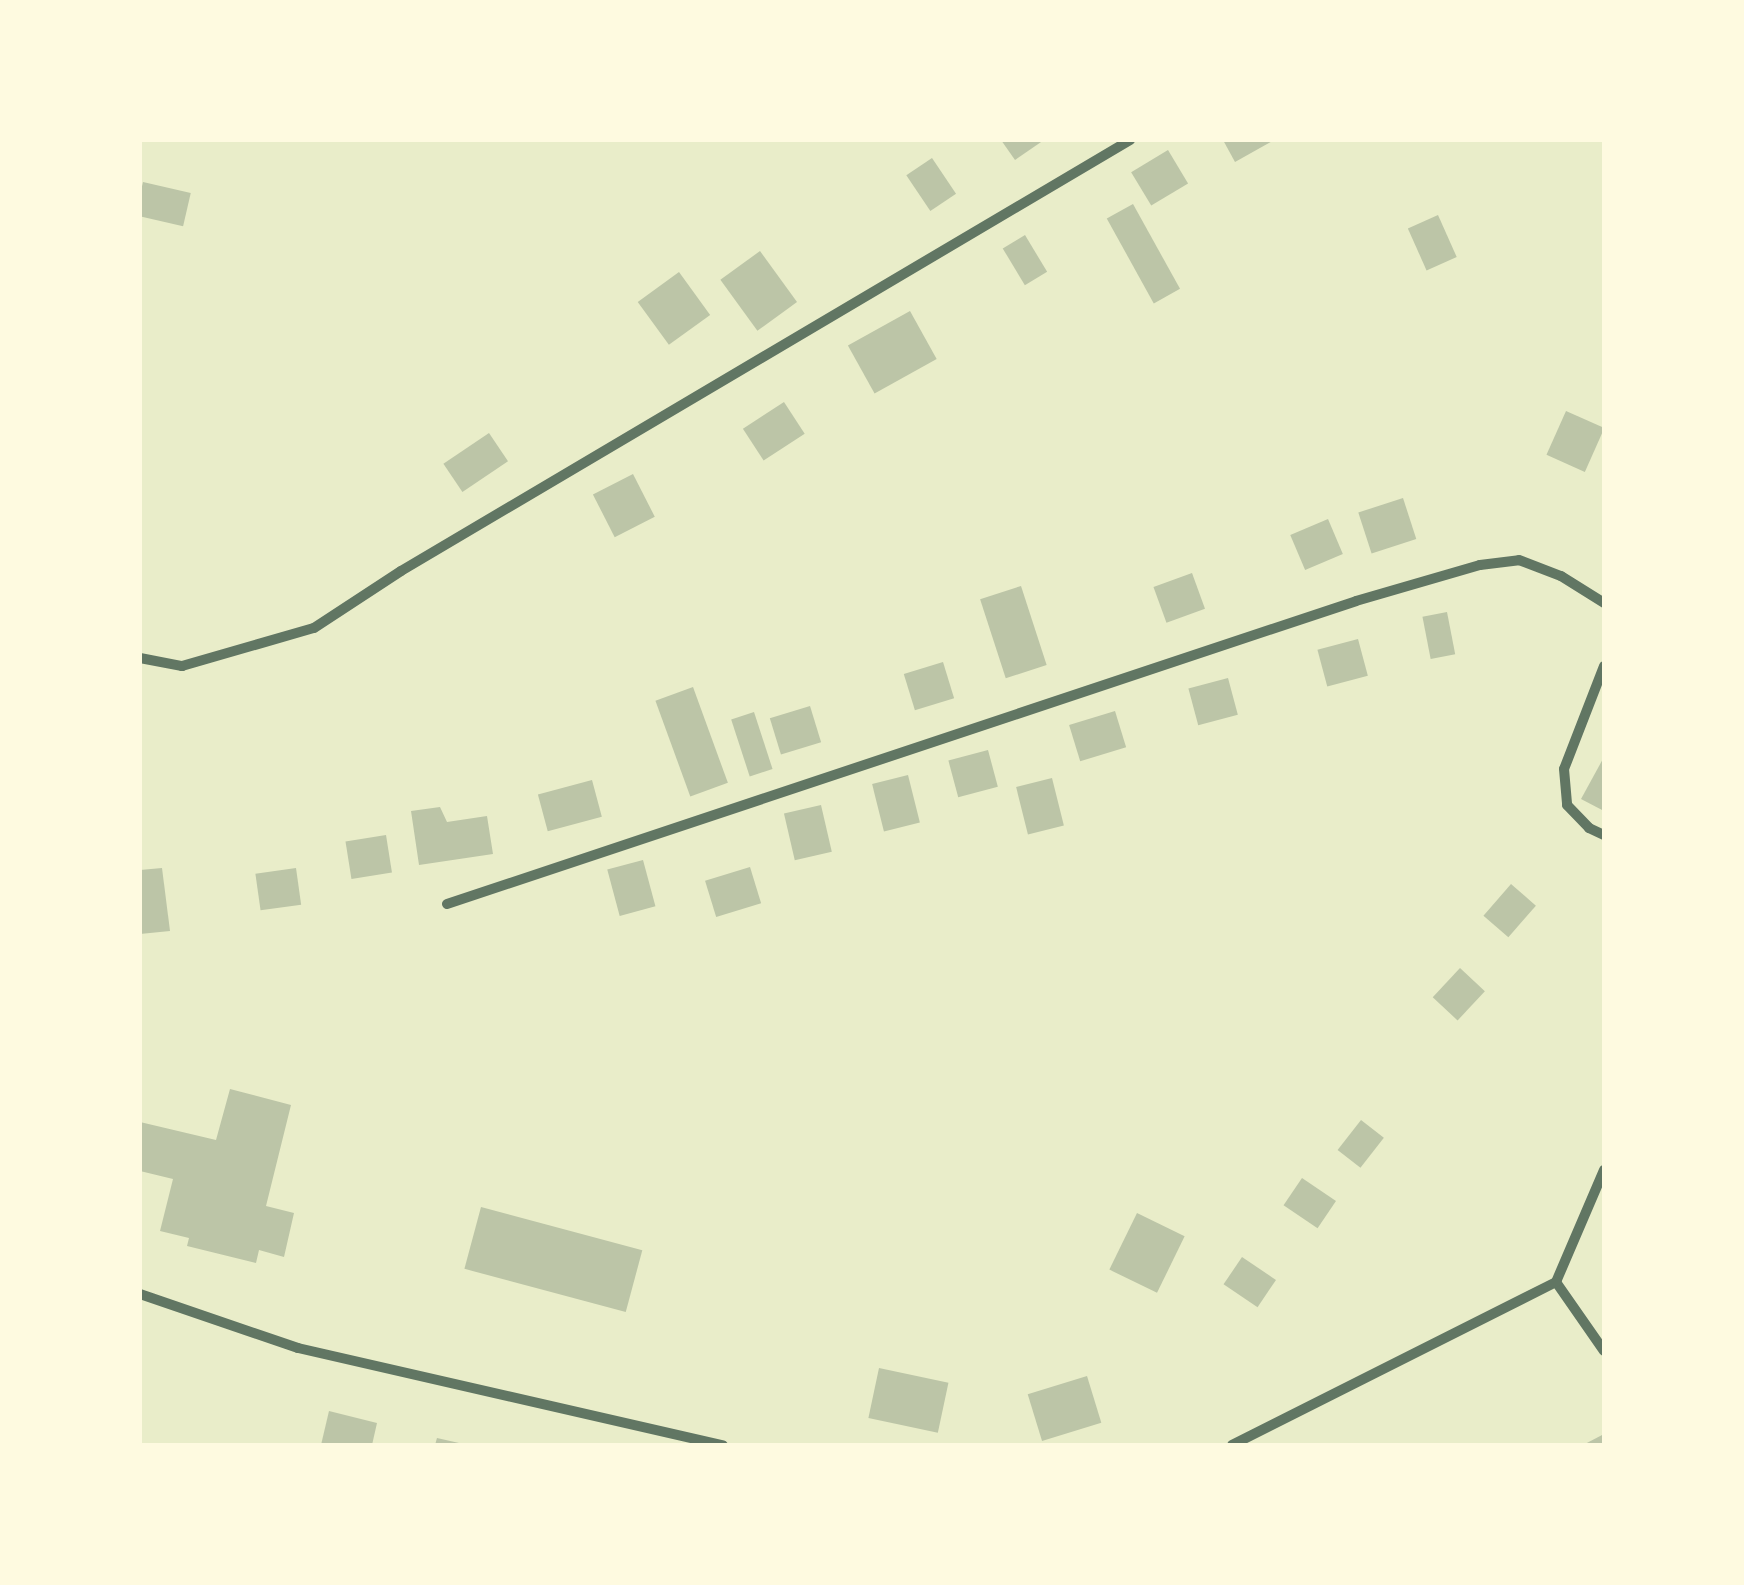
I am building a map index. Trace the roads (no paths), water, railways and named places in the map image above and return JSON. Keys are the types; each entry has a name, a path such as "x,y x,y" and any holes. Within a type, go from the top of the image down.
{"street":[{"path":"140,658 182,666 314,628 401,571 1130,140"},
{"path":"447,904 1356,601 1480,564 1519,560 1561,576 1604,603"},
{"path":"1604,666 1564,770 1566,804 1589,828 1604,835"},
{"path":"1232,1445 1556,1282 1604,1170"},
{"path":"1556,1282 1604,1351"},
{"path":"140,1294 298,1348 723,1445"}]}
